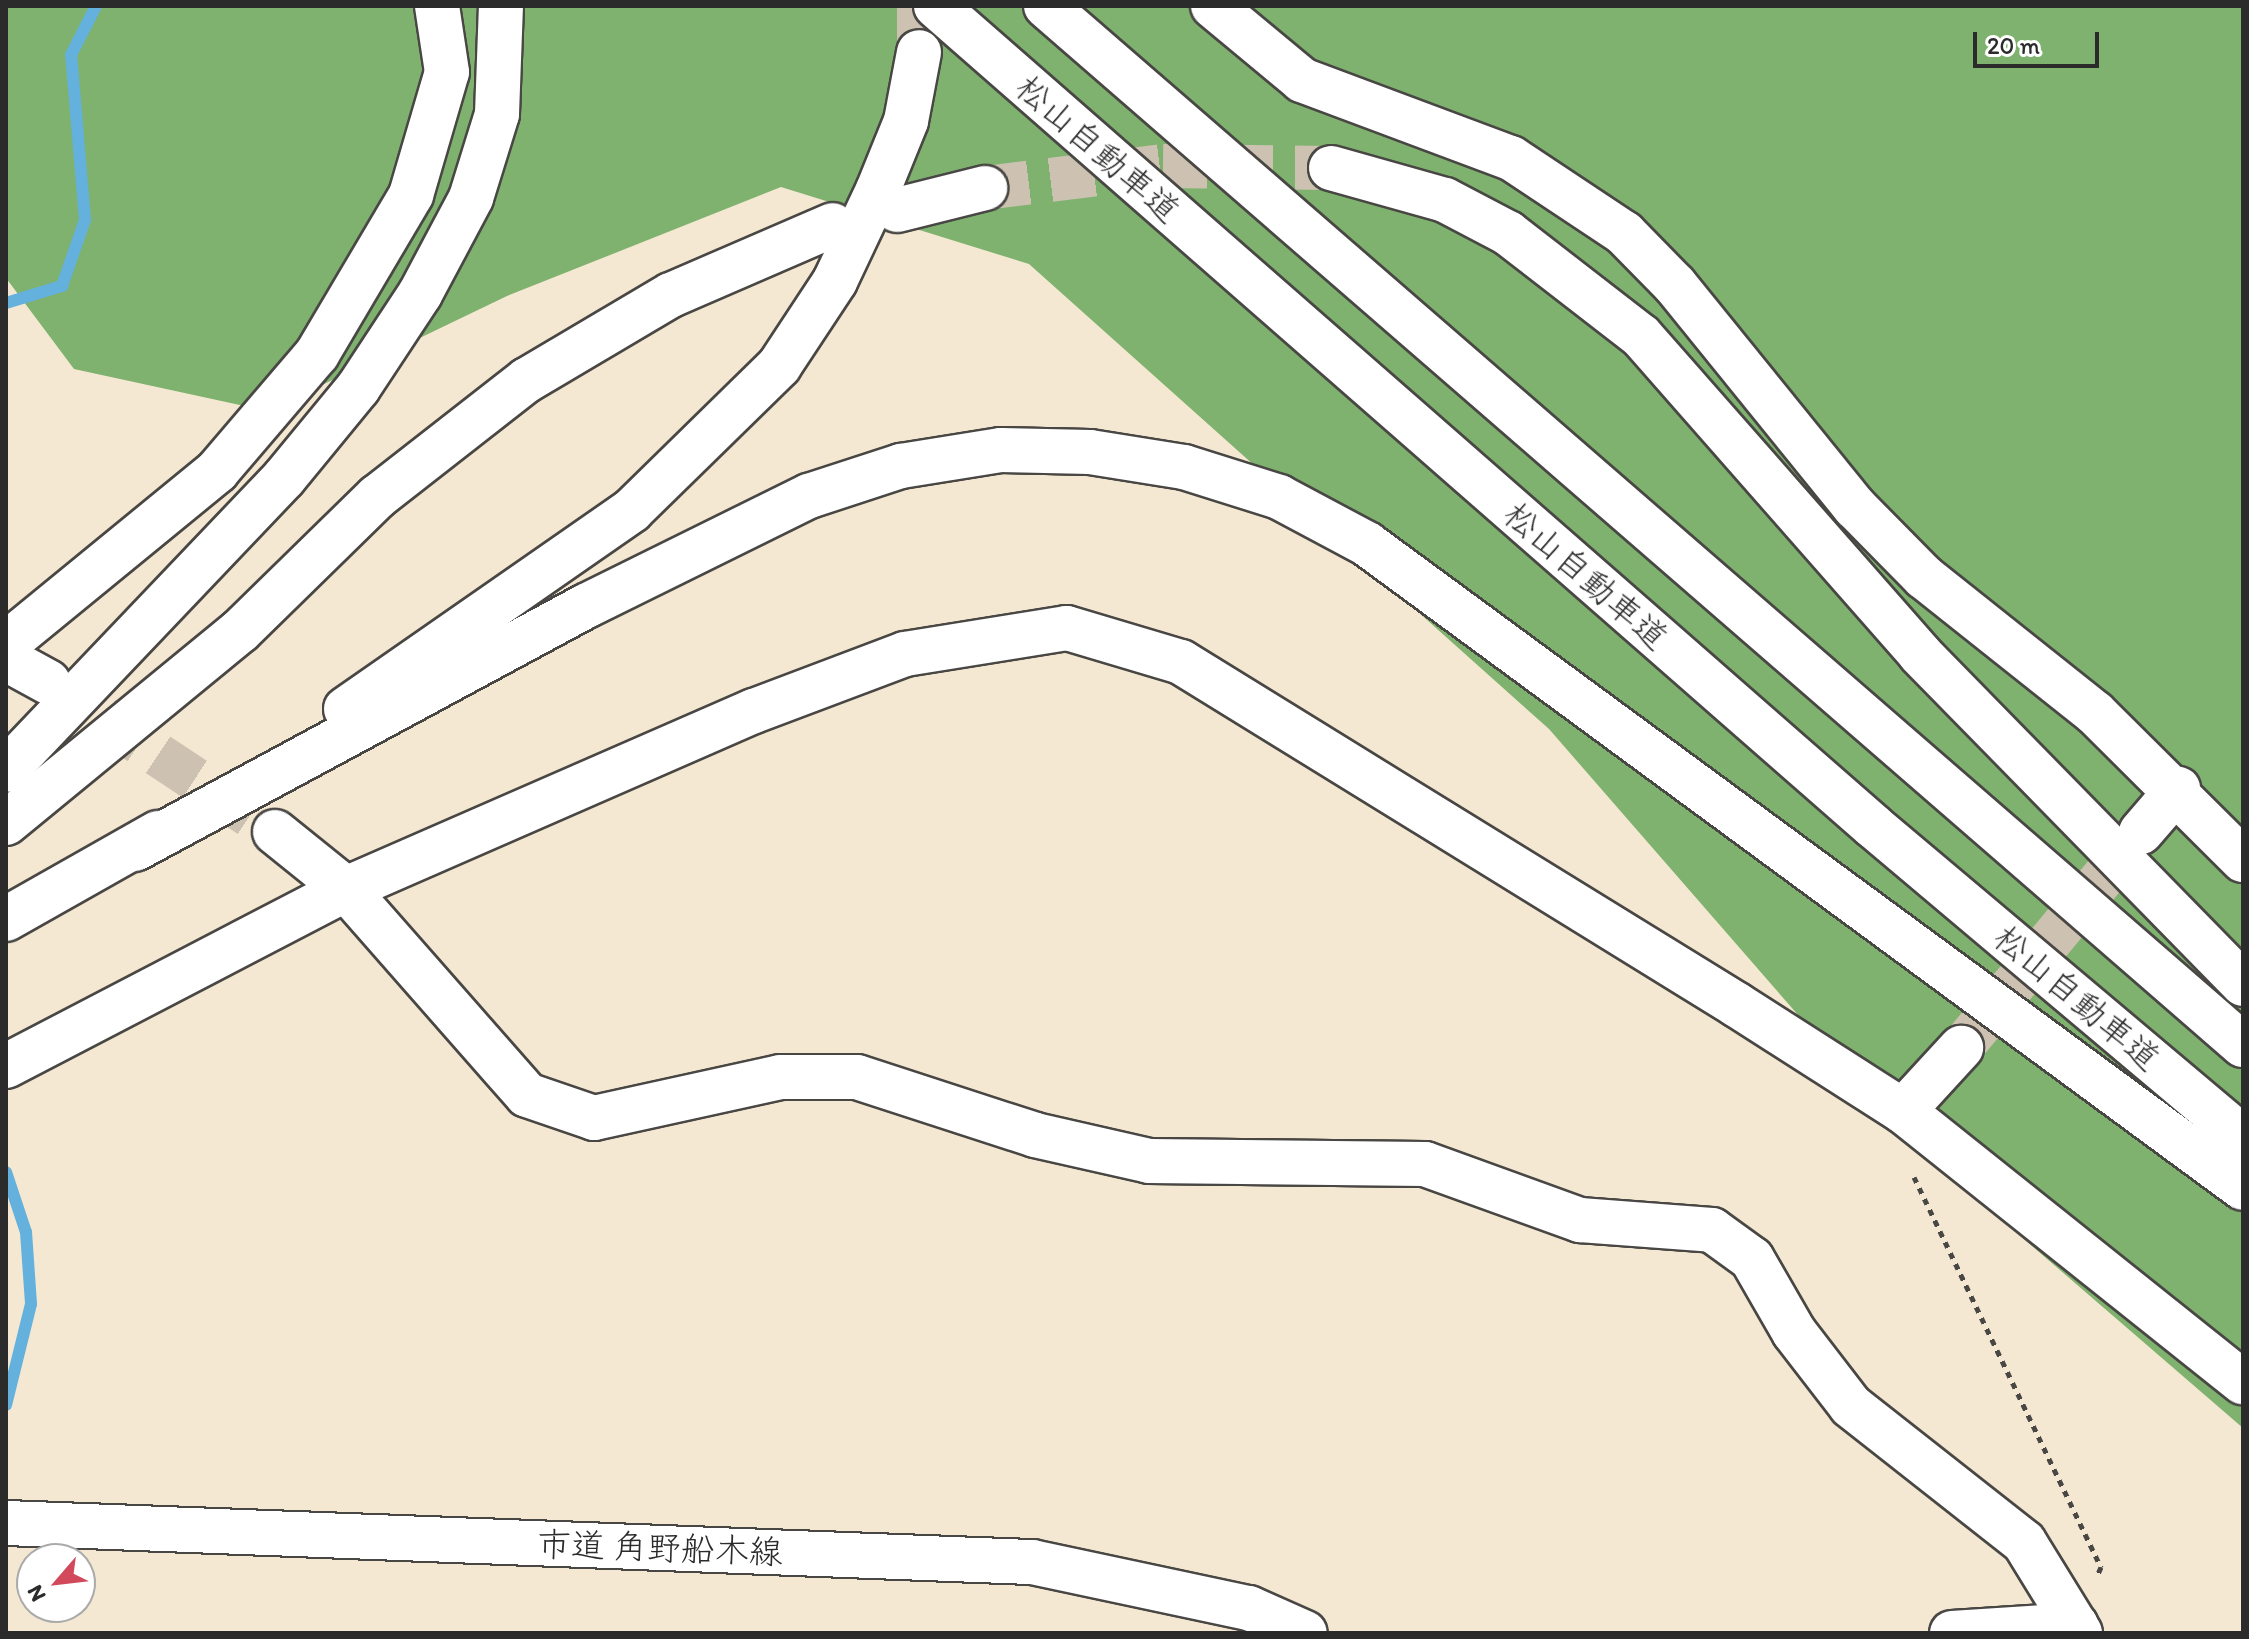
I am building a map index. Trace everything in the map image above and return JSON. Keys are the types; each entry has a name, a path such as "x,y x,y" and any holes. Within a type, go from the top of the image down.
{"main road":[{"path":"6,644 217,471 317,354 411,195 447,72 437,6"},
{"path":"6,770 284,478 358,388 420,294 471,198 497,114 501,6"},
{"name":"松山自動車道","path":"936,6 1873,826 2243,1138"},
{"name":"松山自動車道","path":"1046,6 2243,1045"},
{"path":"1213,6 1302,80 1351,105 1511,158 1624,233 1675,285 1855,507 1924,577 2178,789 2243,860"},
{"path":"135,849 542,579 704,446 779,366 835,281 906,121 919,52"},
{"path":"1331,168 1445,200 1508,233 1641,336 1920,654 2243,984"},
{"path":"897,210 985,188"},
{"path":"6,823 229,641 377,497 527,380 671,295 833,225"},
{"path":"6,919 614,592 809,496 901,466 1001,450 1122,457 1279,497 1367,544 2243,1188"},
{"path":"6,1066 346,889 905,654 1067,628 1181,662 1903,1111 2243,1382"},
{"path":"6,659 48,682"},
{"path":"2141,832 2178,789"},
{"path":"275,832 346,889 527,1095 594,1118 780,1077 857,1077 1035,1135 1149,1161 1425,1164 1580,1220 1712,1230 1752,1259 1794,1332 1851,1406 2024,1542 2078,1629"},
{"path":"1903,1111 1961,1048"},
{"name":"市道 角野船木線","path":"16,1524 1032,1562 1249,1608 1305,1633"},
{"path":"1952,1633 2078,1629"}],"path":[{"path":"1903,1111 1897,1142 2101,1567 2078,1629"}],"green space":[{"path":"6,6 2243,6 2243,1428 1900,1132 1549,729 1029,264 781,187 507,296 268,411 74,369 6,278"}],"waterway":[{"path":"6,303 62,286 85,220 71,55 96,6"},
{"path":"6,1172 26,1232 31,1304 6,1405"}],"tunnel":[{"path":"919,6 919,52"},
{"path":"985,188 1163,166 1331,168"},
{"path":"48,682 275,832"},
{"path":"1961,1048 2141,832"}]}
